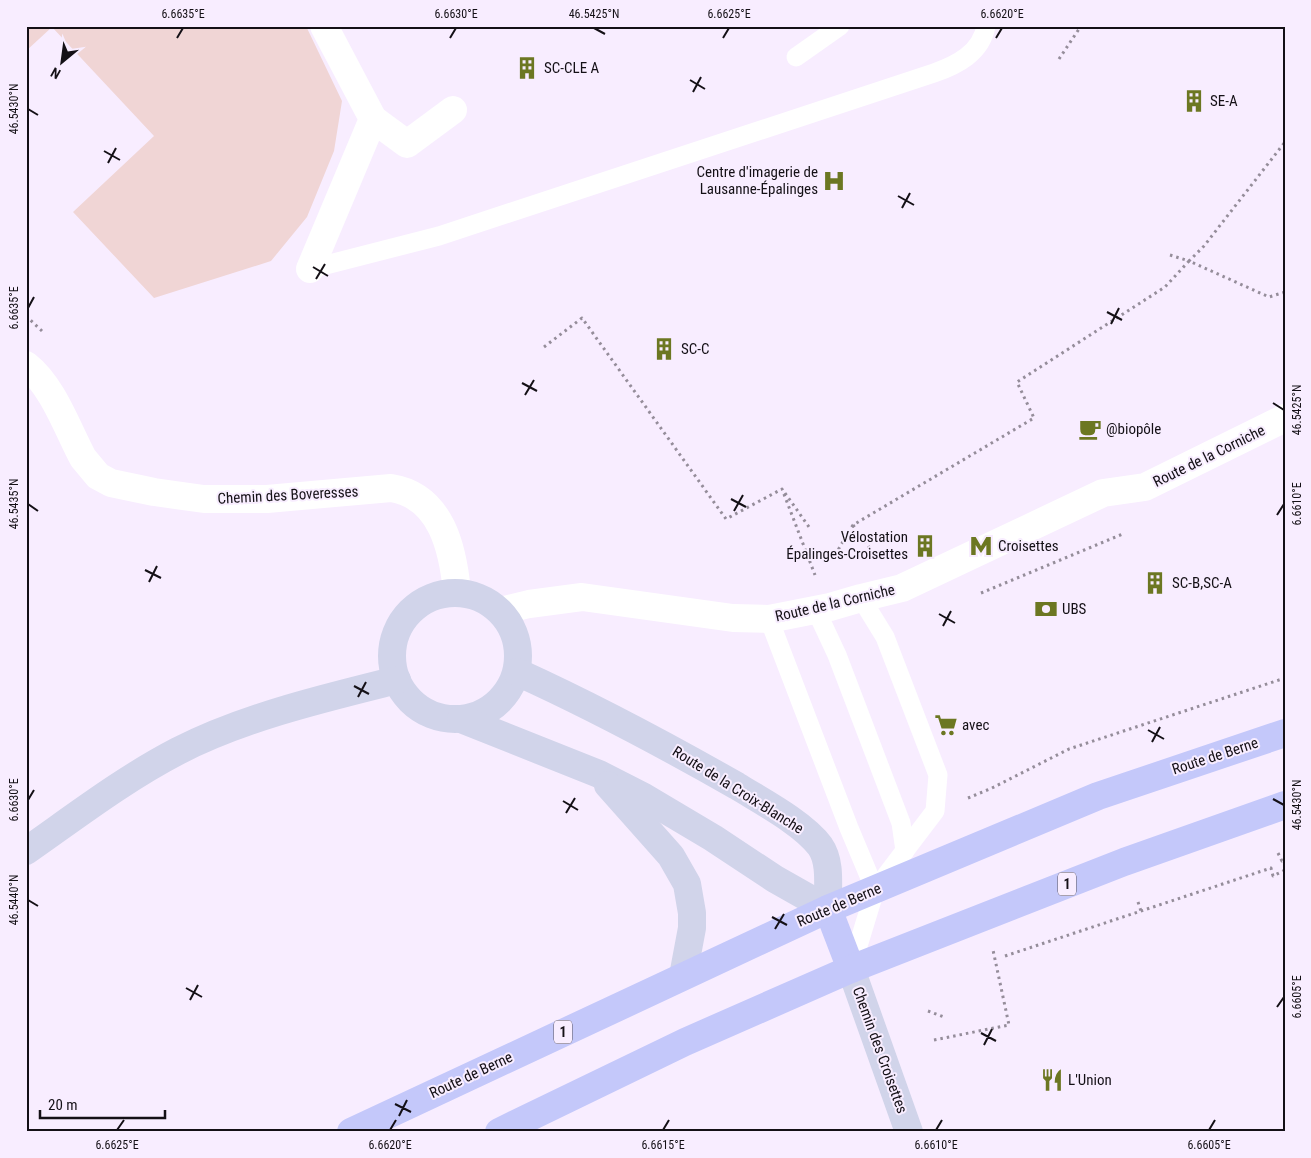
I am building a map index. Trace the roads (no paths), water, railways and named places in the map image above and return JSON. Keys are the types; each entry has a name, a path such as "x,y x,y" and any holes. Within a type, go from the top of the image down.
{"main road":[{"name":"Route de Berne","path":"351,1132 828,909 1098,796 1285,733"},
{"name":"1","path":"499,1132 677,1045 851,969 1124,862 1285,805"},
{"path":"828,909 851,969"}],"street":[{"path":"324,26 373,119 407,144 453,110"},
{"path":"310,269 373,119"},
{"name":"Chemin des Boveresses","path":"26,365 37,374 46,387 89,467 98,476 111,483 154,492 204,499 267,499 391,488 409,493 424,502 436,518 445,536 454,563 457,592"},
{"name":"Route de la Corniche","path":"500,611 529,604 582,597 733,618 769,619 816,610 902,588 1103,493 1146,487 1285,418"},
{"path":"457,592 473,595 488,601 500,611 514,633 518,646 517,672 512,684 496,704 486,712 473,717 447,719 423,710 403,692 393,667 392,653 394,639 399,626 407,614 430,598 457,592"},
{"name":"Route de la Croix-Blanche","path":"517,672 667,746 770,806 808,832 821,847 827,863 828,909"},
{"path":"26,851 132,777 206,738 245,723 326,698 397,680"},
{"path":"461,719 599,774 644,797 686,821 775,879 828,909"},
{"path":"599,774 671,856 687,884 692,913 692,928 683,976"},
{"name":"Chemin des Croisettes","path":"851,969 909,1132"}],"lane":[{"path":"796,57 840,26"},
{"path":"310,269 439,236 934,73 953,66 968,56 978,44 985,32 986,26"},
{"path":"851,969 875,890 935,811 938,775 885,637 860,598"},
{"path":"816,610 836,655 901,823 905,851"},
{"path":"769,619 849,828 875,890"}],"place":[{"name":"SC-CLE A","path":"527,68"},
{"name":"SE-A","path":"1194,101"},
{"name":"Centre d'imagerie de Lausanne-Épalinges","path":"834,181"},
{"name":"SC-C","path":"664,349"},
{"name":"@biopôle","path":"1090,429"},
{"name":"Vélostation Épalinges-Croisettes","path":"925,546"},
{"name":"Croisettes","path":"981,546"},
{"name":"SC-B,SC-A","path":"1155,583"},
{"name":"UBS","path":"1046,609"},
{"name":"avec","path":"946,725"},
{"name":"L'Union","path":"1052,1080"}]}
